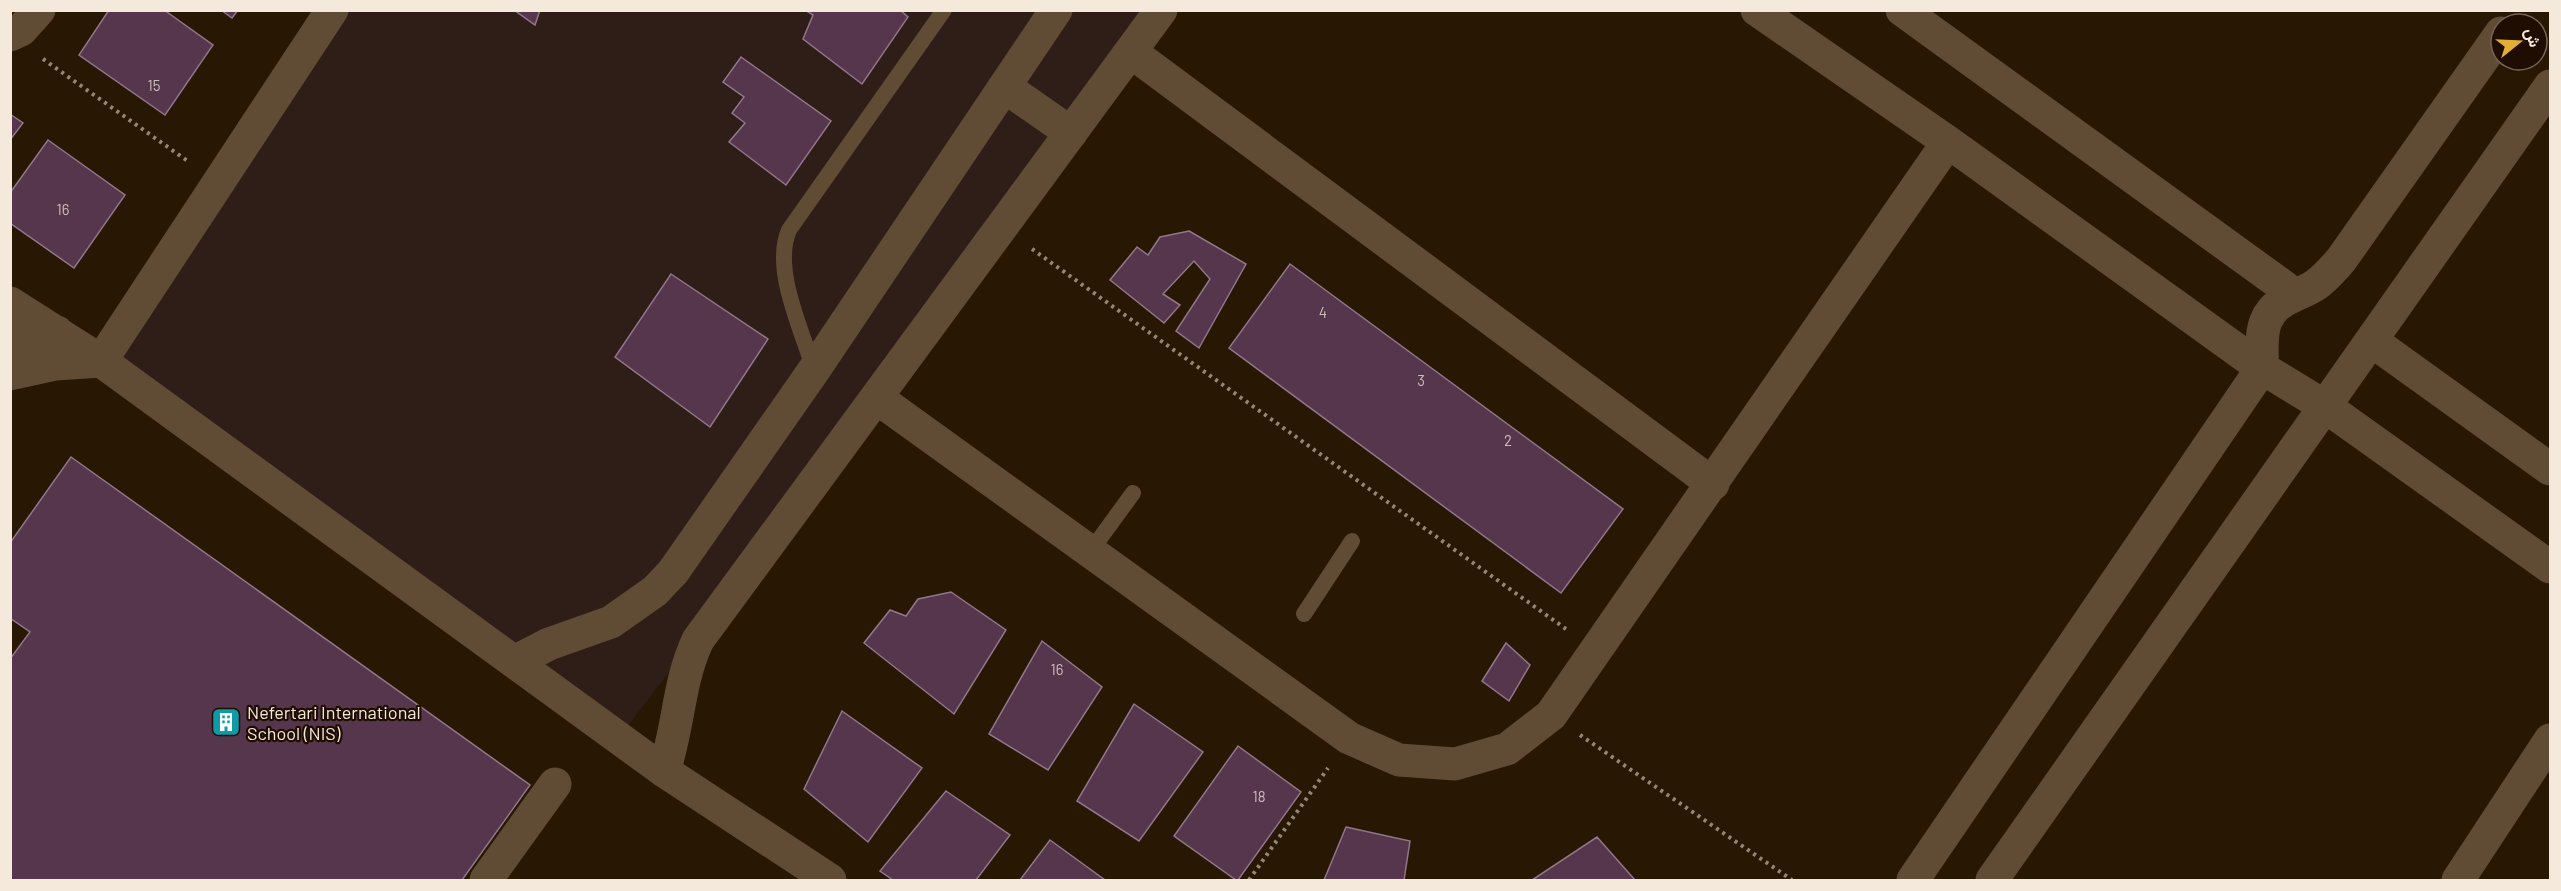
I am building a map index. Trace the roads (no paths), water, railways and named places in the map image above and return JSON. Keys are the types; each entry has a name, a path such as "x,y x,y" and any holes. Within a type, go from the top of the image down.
{"street":[{"path":"10,35 21,30 39,10"},
{"path":"101,361 332,10"},
{"path":"514,662 549,644 610,622 655,591 674,572 814,370 1056,10"},
{"path":"664,771 676,732 684,673 698,640 1161,10"},
{"path":"1757,10 1948,142 2262,368 2326,407 2550,567"},
{"path":"1902,10 2294,294"},
{"path":"1913,880 2262,368 2266,321 2280,302 2313,286 2329,275 2489,50"},
{"path":"1131,52 1713,484"},
{"path":"1992,880 2550,86"},
{"path":"1005,87 1071,133"},
{"path":"877,398 1349,738 1399,760 1455,764 1507,749 1551,715 1948,142"},
{"path":"10,303 101,361 664,771 830,880"},
{"path":"10,341 57,332"},
{"path":"2372,341 2550,469"},
{"path":"10,374 56,364 101,361"},
{"path":"2458,880 2550,740"},
{"path":"486,880 555,784"}],"lane":[{"path":"814,370 782,264 784,241 789,230 944,10"},
{"path":"1090,552 1133,493"},
{"path":"1304,614 1352,542"}],"place":[{"name":"Nefertari International School (NIS)","path":"226,722"}]}
